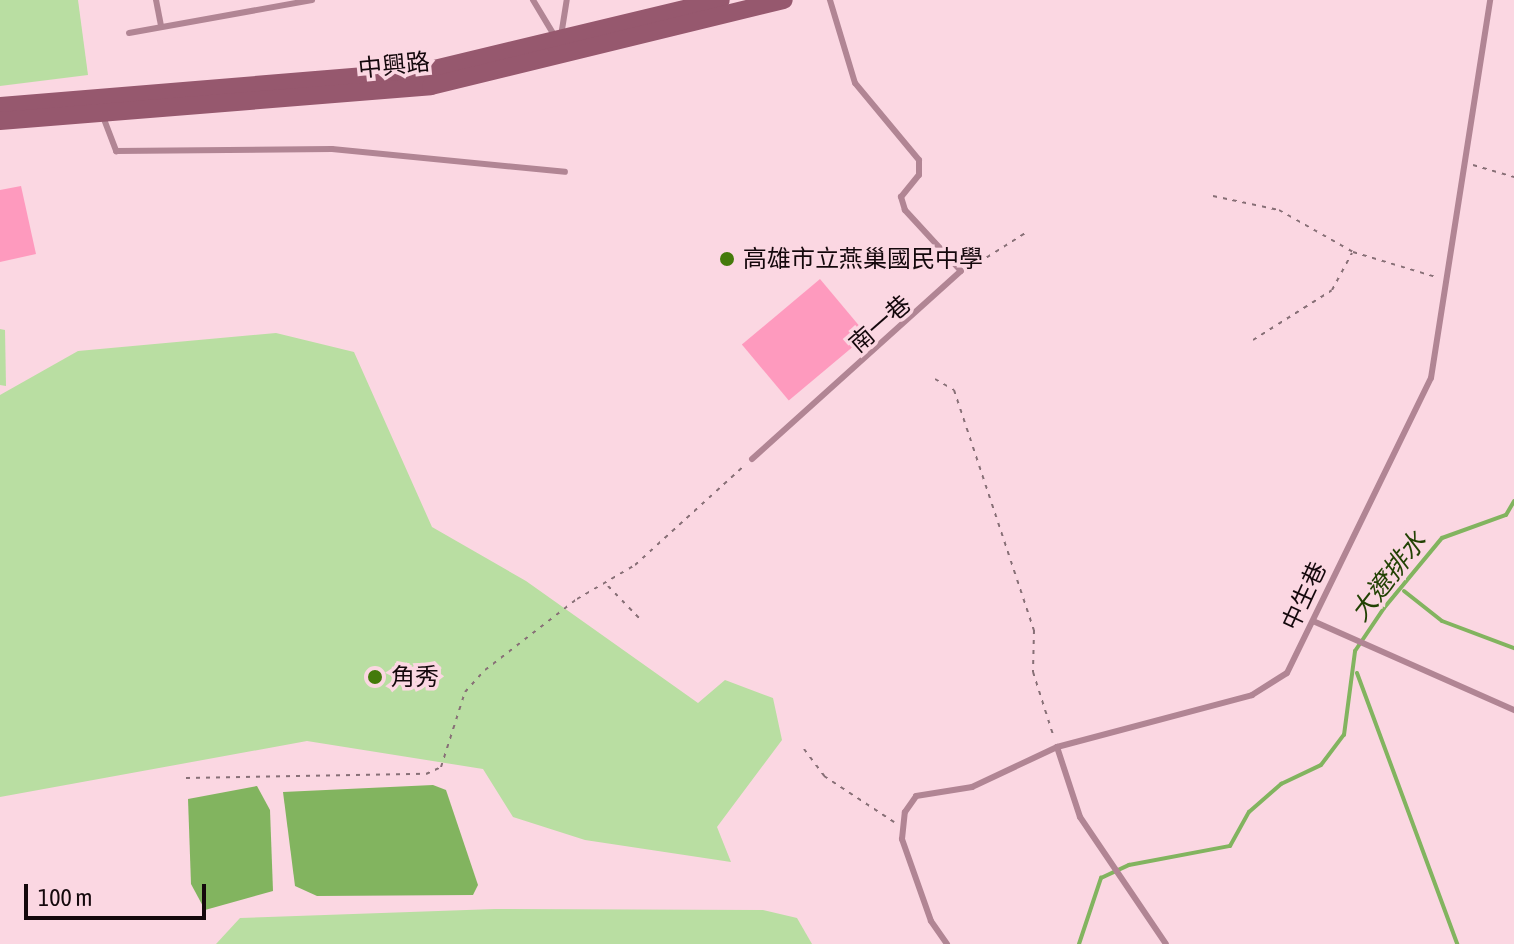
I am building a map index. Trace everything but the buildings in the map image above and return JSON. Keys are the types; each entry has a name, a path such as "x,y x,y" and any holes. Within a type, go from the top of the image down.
{"main road":[{"name":"中興路","path":"0,106 101,106 431,86 721,0"},
{"name":"中興路","path":"561,48 784,0"},
{"name":"中興路","path":"0,121 101,106"}],"lane":[{"path":"156,0 161,26"},
{"path":"129,33 312,0"},
{"path":"533,0 561,48"},
{"path":"561,48 567,0"},
{"path":"830,0 855,83 919,160 919,175 901,197 905,210 961,271"},
{"name":"中生巷","path":"902,825 916,796 972,787 1057,747 1276,684 1313,621 1385,464 1423,400 1446,281 1490,0"},
{"path":"101,106 116,151 332,149 565,172"},
{"name":"南一巷","path":"752,459 961,271"},
{"path":"1313,621 1514,710"},
{"path":"1057,747 1080,817 1106,860 1166,944"},
{"path":"902,825 919,894 947,944"}],"path":[{"path":"1465,162 1514,177"},
{"path":"1213,196 1279,210 1353,252 1446,281"},
{"path":"961,271 987,262 1027,232"},
{"path":"1253,340 1332,290 1353,252"},
{"path":"935,379 954,390 1034,630 1033,672 1057,747"},
{"path":"186,778 426,774 441,767 465,692 485,670 577,599 608,585 752,459"},
{"path":"608,585 639,618"},
{"path":"804,749 871,813 902,825"}],"shaded area":[{"path":"0,0 78,0 88,75 0,86"},
{"path":"0,329 5,330 6,386 0,385"},
{"path":"276,333 354,352 432,527 526,581 698,703 725,680 773,698 782,740 717,827 731,862 585,840 513,817 483,769 307,741 0,797 0,395 78,351"},
{"path":"433,785 446,790 478,885 473,895 317,896 295,886 283,792"},
{"path":"257,786 270,810 273,891 205,910 191,884 188,799"},
{"path":"495,909 763,910 797,918 812,944 216,944 240,918"}],"waterway":[{"name":"大遼排水","path":"1079,944 1101,878 1129,865 1230,846 1249,812 1281,784 1321,765 1344,735 1355,651 1384,608 1442,538 1506,515 1514,501"},
{"path":"1404,591 1442,621 1514,648"},
{"path":"1357,673 1457,944"}],"place":[{"name":"高雄市立燕巢國民中學","path":"727,259"},
{"name":"角秀","path":"375,677"}]}
